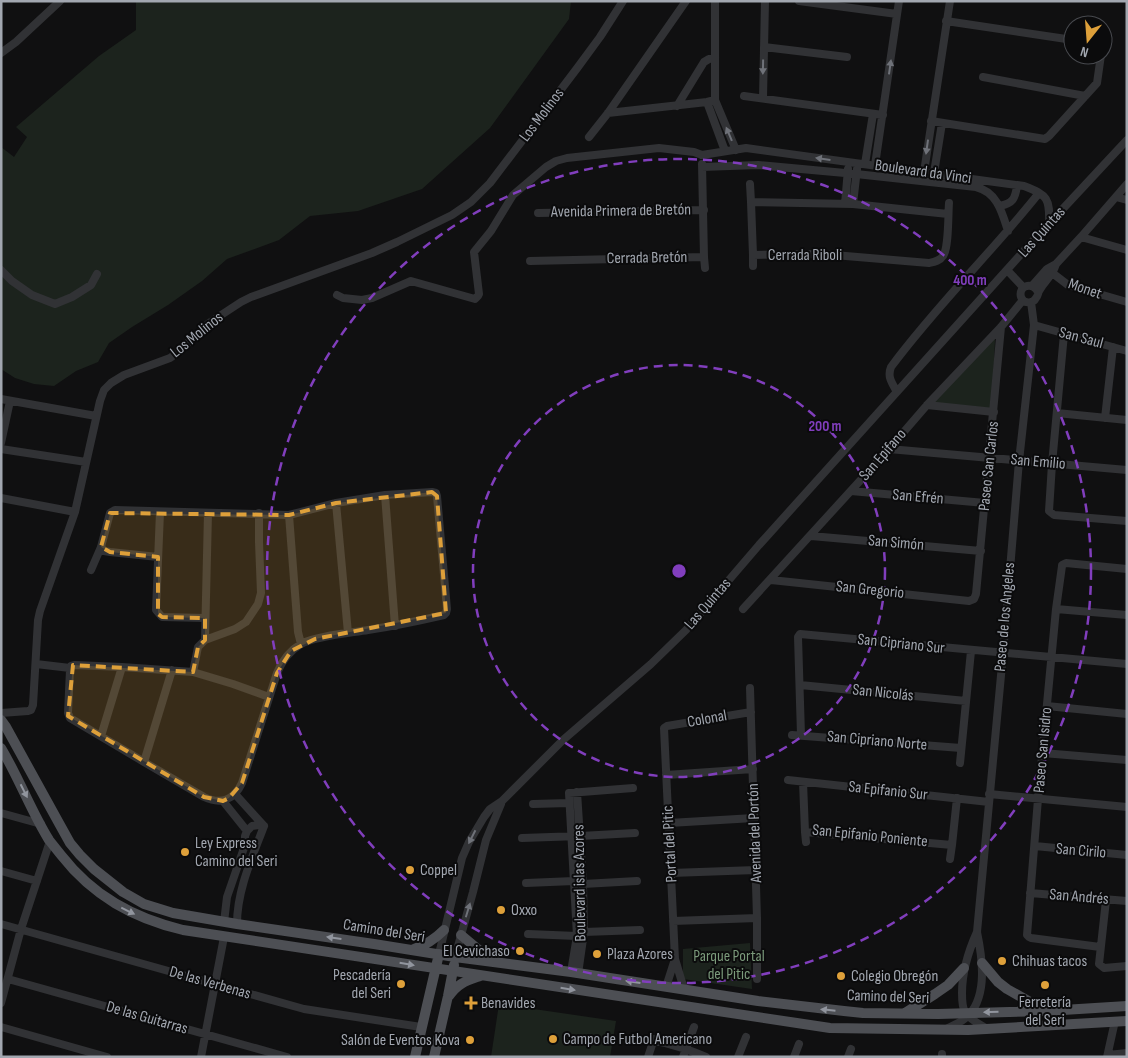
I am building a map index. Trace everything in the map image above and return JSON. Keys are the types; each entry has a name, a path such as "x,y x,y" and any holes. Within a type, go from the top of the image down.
{"main road":[{"name":"Camino del Seri","path":"1,720 70,843 94,869 123,892 144,904 173,913 456,957 844,1012 938,1014 1047,1011 1127,1006"},
{"name":"Camino del Seri","path":"1,748 50,841 81,878 101,895 124,909 164,925 183,930 817,1027 945,1030 1127,1021"},
{"path":"412,950 428,943 444,930"},
{"path":"461,935 493,962"},
{"path":"415,1057 439,954"},
{"path":"434,1057 456,957"},
{"path":"982,959 998,982 1047,1011"},
{"path":"905,1013 942,990 964,968"},
{"path":"448,996 461,984 482,976"}],"street":[{"path":"1,53 16,42 60,1"},
{"name":"Los Molinos","path":"1,713 28,711 31,710 33,705 40,611 76,512 96,416 102,396 110,383 124,375 177,354 209,323 251,297 398,242 452,215 472,202 490,183 578,67 623,1"},
{"path":"589,137 608,113 686,1"},
{"path":"715,1 715,57 711,101 725,151"},
{"path":"763,98 765,1"},
{"path":"799,1 897,14"},
{"path":"875,165 899,1"},
{"path":"924,172 950,1"},
{"path":"946,21 1063,39"},
{"path":"764,48 847,57"},
{"path":"677,106 704,62 715,57"},
{"path":"931,121 1045,138 1049,136 1098,81 1100,65"},
{"path":"983,77 1085,96"},
{"path":"744,96 883,115"},
{"path":"608,113 711,101"},
{"path":"711,101 739,149 742,164"},
{"path":"849,204 852,173 873,114"},
{"path":"934,173 942,123"},
{"name":"Las Quintas","path":"439,954 458,874 469,842 484,816 502,801 563,740 669,647 1007,270 1127,140"},
{"path":"337,294 343,298 362,300 372,298 411,281 475,299 479,294 474,252 491,231 513,195 546,167 556,161 567,158 658,148 694,152 702,155"},
{"name":"Boulevard da Vinci","path":"702,155 739,149 757,149 993,182 988,192 976,187 852,173 742,164 702,166"},
{"name":"Cerrada Bretón","path":"530,261 704,257 702,155"},
{"path":"993,182 1024,186 1041,194 1048,202 1050,212 1049,224"},
{"name":"Cerrada Riboli","path":"750,184 753,255 822,254 935,262 945,252 948,203"},
{"path":"1032,286 1050,271 1082,237 1127,184"},
{"path":"1000,206 1014,199 1017,186"},
{"path":"988,192 996,199 1000,206 1008,230"},
{"name":"Las Quintas","path":"897,392 889,377 891,367 942,305 1041,194"},
{"path":"1116,197 1127,200"},
{"path":"751,202 849,204 948,214"},
{"name":"Avenida Primera de Bretón","path":"538,213 704,210"},
{"path":"1082,237 1127,250"},
{"path":"753,255 753,266"},
{"path":"704,257 706,268"},
{"path":"1,270 12,282 32,295 55,304 72,297 91,285 96,274"},
{"path":"1007,270 1023,287"},
{"path":"1023,287 1020,296 1022,300 1031,302 1035,300 1050,271"},
{"name":"Monet","path":"1050,271 1068,285 1127,302"},
{"path":"1023,287 1027,285 1032,286 1038,292"},
{"name":"San Epifano","path":"743,609 811,536 926,405 1001,327 1022,300"},
{"name":"Paseo de los Angeles","path":"977,932 1019,461 1034,325 1031,302"},
{"name":"San Saul","path":"1034,325 1127,351"},
{"name":"Paseo San Carlos","path":"969,601 976,597 1001,327"},
{"path":"1064,334 1052,464 1050,512 1054,514 1127,521"},
{"path":"1105,418 1113,347"},
{"path":"1,399 96,416"},
{"path":"1,443 10,401"},
{"path":"926,405 994,412"},
{"path":"1057,413 1127,420"},
{"path":"1,449 86,462"},
{"name":"San Emilio","path":"889,449 1127,470"},
{"name":"San Efrén","path":"851,491 985,503"},
{"path":"70,668 68,716 208,799 223,801 235,794 242,783 277,673 291,651 301,644 315,639 395,626 444,615 447,609 437,494 432,492 385,495 336,503 289,515 116,510 110,513 91,570"},
{"path":"385,495 395,626"},
{"path":"1,498 76,512"},
{"path":"336,503 348,634"},
{"path":"160,512 156,610 162,617 205,618"},
{"path":"204,640 208,513"},
{"path":"193,672 198,647 204,640 235,629 246,622 258,604 261,593 259,513"},
{"path":"289,515 296,614 301,644"},
{"name":"San Simón","path":"811,536 981,551"},
{"path":"100,547 104,551 158,557"},
{"name":"Paseo San Isidro","path":"1100,947 1029,937 1027,935 1030,893 1056,609 1062,565 1066,563 1127,569"},
{"name":"San Gregorio","path":"771,580 969,601"},
{"path":"1056,609 1127,615"},
{"name":"San Cipriano Sur","path":"800,685 799,635 873,640 971,651 1127,664"},
{"path":"960,763 971,651"},
{"path":"36,664 70,668 75,665 122,666 193,672 269,697"},
{"path":"101,736 122,666"},
{"path":"144,762 172,670"},
{"path":"800,685 801,735"},
{"name":"San Nicolás","path":"800,685 966,701"},
{"name":"Avenida del Portón","path":"750,688 756,870 757,979"},
{"path":"1047,706 1127,714"},
{"name":"Colonal","path":"664,729 666,726 751,712"},
{"name":"Portal del Pitic","path":"664,729 675,959 684,989"},
{"name":"San Cipriano Norte","path":"792,735 961,748"},
{"path":"1043,753 1127,760"},
{"path":"666,775 753,769"},
{"name":"Sa Epifanio Sur","path":"788,780 957,798 1038,799 1127,807"},
{"name":"San Epifanio Poniente","path":"803,782 805,832 952,845"},
{"path":"573,792 633,788"},
{"name":"Boulevard islas Azores","path":"573,792 569,803 583,884 580,934 574,973"},
{"name":"Boulevard islas Azores","path":"573,792 576,836 574,881 580,934"},
{"path":"235,794 264,826"},
{"name":"San Epifanio Poniente","path":"950,859 957,798"},
{"path":"223,801 247,832"},
{"name":"Las Quintas","path":"456,957 486,840 502,801"},
{"path":"533,804 569,803"},
{"path":"1,813 41,824"},
{"path":"668,823 754,818"},
{"path":"224,922 227,896 245,845 244,840 247,832 249,828 256,825 264,826"},
{"path":"237,924 238,904 244,882 264,826"},
{"path":"805,832 806,842"},
{"path":"522,838 635,833"},
{"path":"1,1004 21,929 50,841"},
{"path":"245,845 256,849"},
{"name":"San Cirilo","path":"1035,846 1127,855"},
{"path":"671,873 756,870"},
{"path":"1,871 37,881"},
{"path":"233,878 244,882"},
{"path":"526,884 574,881 583,884 637,881"},
{"name":"San Andrés","path":"1030,893 1127,901"},
{"path":"1106,900 1099,964 1104,968 1127,966"},
{"path":"673,921 757,918"},
{"name":"De las Verbenas","path":"1,924 304,1009 421,1027"},
{"path":"528,934 580,934 640,930"},
{"path":"977,932 968,952 964,968 962,998 968,1013 987,1029"},
{"path":"945,1030 968,1013 977,1000 981,984 982,959 977,932"},
{"path":"201,1057 224,937"},
{"path":"968,952 982,959"},
{"name":"Portal del Pitic","path":"666,987 675,959"},
{"name":"De las Guitarras","path":"8,979 287,1057"},
{"path":"1115,1021 1108,1056 1127,1053"},
{"path":"1,1027 107,1057"},
{"path":"683,1057 694,1027"},
{"path":"738,1057 746,1037"},
{"path":"636,1038 654,1040 706,1057"},
{"path":"648,1057 654,1040"},
{"path":"794,1057 799,1044"}],"highlighted area":[{"path":"432,492 437,496 446,613 315,639 291,651 277,673 242,783 229,798 223,801 204,797 68,716 73,665 193,672 198,647 205,640 205,618 162,617 158,614 158,557 110,552 101,547 110,513 289,515 336,503"}],"green space":[{"path":"136,1 571,1 569,19 490,128 422,189 358,211 310,216 279,240 227,259 202,281 109,343 98,362 76,371 54,386 34,384 15,378 1,369 1,147 14,157 27,137 16,127 99,56 136,30"},
{"path":"994,336 992,409 931,402"},
{"name":"Parque Portal del Pitic","path":"750,943 752,989 683,979 683,949"},
{"name":"Campo de Futbol Americano","path":"499,1004 616,1021 610,1057 491,1057"}],"place":[{"name":"Ley Express Camino del Seri","path":"185,852"},
{"name":"Coppel","path":"410,870"},
{"name":"Oxxo","path":"501,910"},
{"name":"El Cevichaso","path":"520,951"},
{"name":"Plaza Azores","path":"597,954"},
{"name":"Chihuas tacos","path":"1002,961"},
{"name":"Colegio Obregón","path":"841,976"},
{"name":"Pescadería del Seri","path":"401,984"},
{"name":"Ferretería del Seri","path":"1045,985"},
{"name":"Benavides","path":"471,1003"},
{"name":"Campo de Futbol Americano","path":"553,1039"},
{"name":"Salón de Eventos Kova","path":"470,1040"}]}
